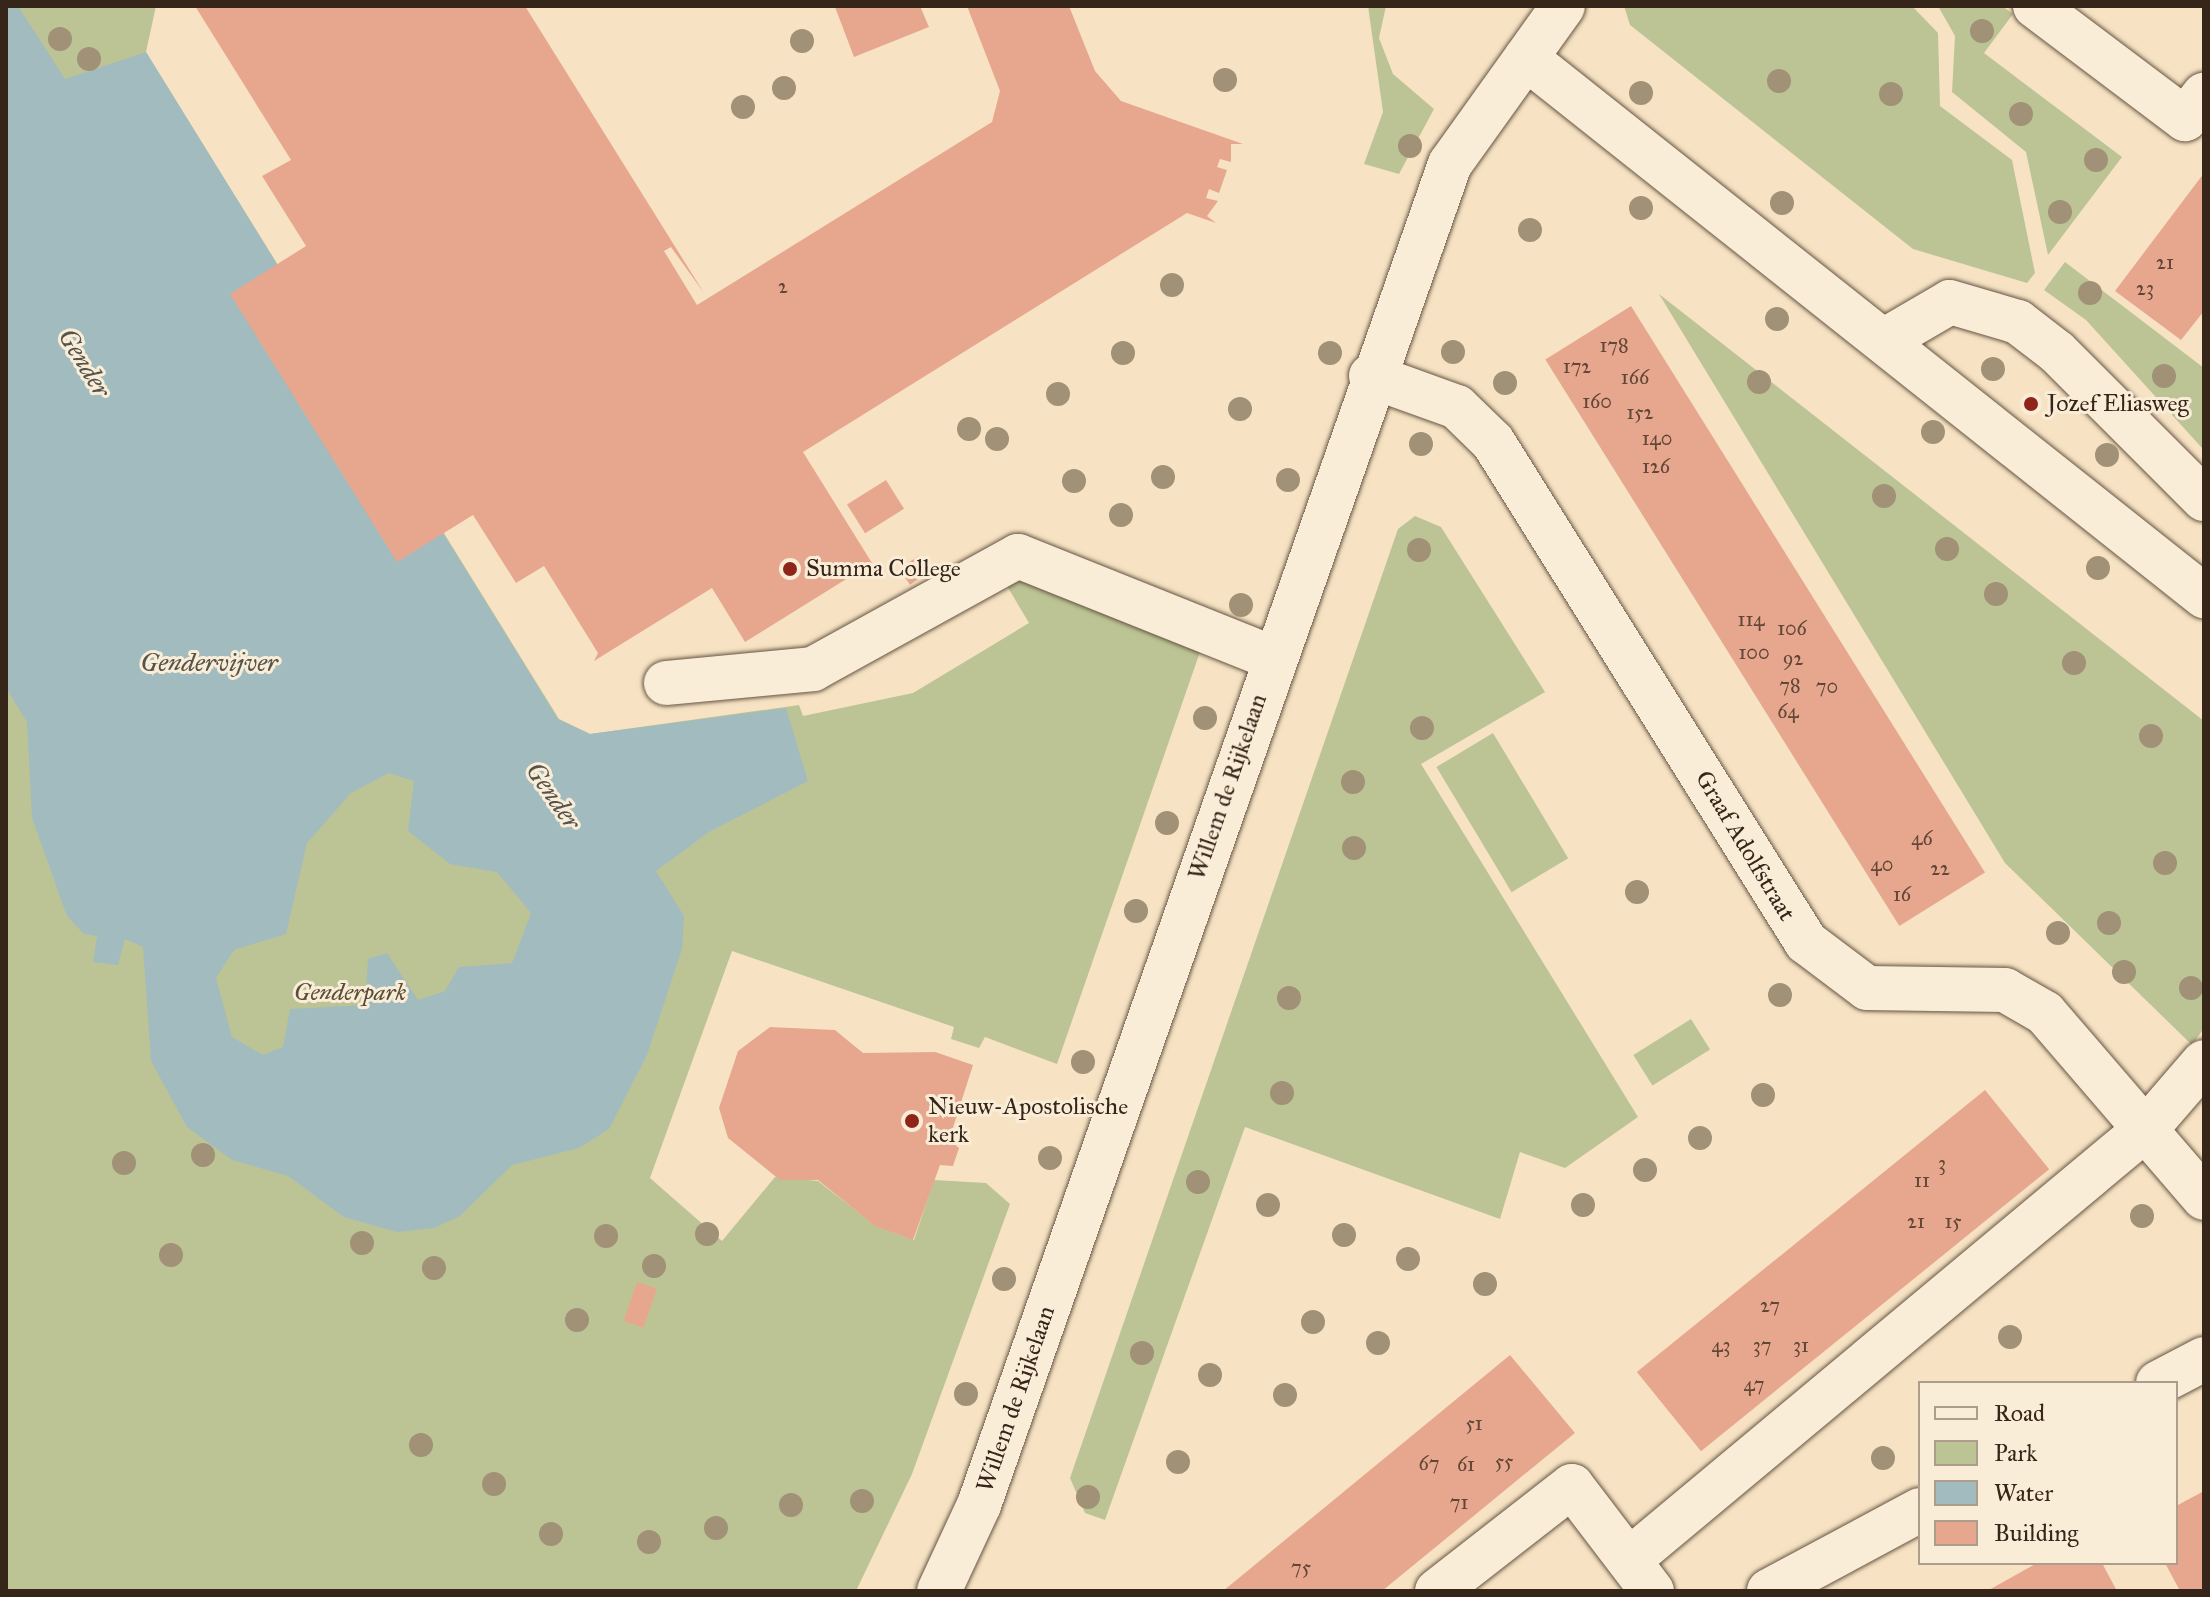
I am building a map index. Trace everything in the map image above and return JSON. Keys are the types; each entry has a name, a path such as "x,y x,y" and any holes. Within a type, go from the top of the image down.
{"street":[{"name":"Willem de Rijkelaan","path":"939,1591 979,1505 1371,376 1450,164 1563,6"},
{"path":"2035,6 2185,119 2204,95"},
{"path":"1526,58 2204,596"},
{"path":"1885,340 1950,302 2018,322 2057,352 2204,499"},
{"name":"Graaf Adolfstraat","path":"1371,376 1457,407 1493,442 1806,942 1867,988 2005,990 2045,1013 2204,1198"},
{"path":"666,683 813,669 1018,556 1273,658"},
{"path":"1437,1591 1572,1486 1640,1576 2147,1128 2204,1062"},
{"path":"2162,1381 2204,1359"},
{"path":"1769,1591 1918,1511"}],"green space":[{"name":"Genderpark","path":"6,6 156,6 146,52 559,719 590,734 799,705 803,716 913,693 1029,623 1007,586 1023,580 1201,649 1057,1064 985,1037 979,1048 951,1039 954,1027 732,951 650,1178 722,1241 775,1177 818,1181 876,1226 914,1240 934,1180 986,1183 1010,1204 912,1474 856,1591 6,1591"},
{"path":"1368,6 1386,6 1379,38 1393,74 1434,109 1399,174 1364,164 1383,112"},
{"path":"1624,6 1912,6 1938,33 1940,106 2012,160 2035,273 2027,283 1913,249 1630,25"},
{"path":"1938,6 2002,6 2013,14 1984,53 2122,157 2048,255 2026,152 1952,92 1955,36"},
{"path":"2065,262 2204,368 2202,448 2086,320 2044,290"},
{"path":"1659,294 2204,721 2204,1028 2192,1045 2005,863"},
{"path":"1415,516 1441,527 1545,692 1421,764 1638,1117 1565,1168 1520,1152 1500,1219 1245,1127 1105,1520 1085,1513 1070,1478 1398,529"},
{"path":"1493,733 1568,858 1512,892 1436,767"},
{"path":"1691,1019 1710,1050 1652,1086 1633,1055"}],"water":[{"name":"Gendervijver","path":"6,6 18,6 65,79 146,52 558,719 590,734 786,708 808,781 709,832 656,871 684,916 682,949 647,1055 609,1129 579,1148 512,1165 460,1216 434,1228 397,1232 344,1217 288,1176 232,1160 187,1127 151,1061 143,947 125,939 118,965 93,962 97,936 84,934 67,916 32,818 27,722 6,688","holes":["389,773 414,781 408,831 450,864 497,872 531,913 512,963 459,967 445,991 418,1000 387,953 368,959 365,1005 290,1009 283,1047 263,1055 232,1037 216,978 234,950 286,934 307,843 351,793"]}],"building":[{"path":"195,6 525,6 704,293 671,247 664,251 697,305 992,122 1000,91 967,6 1069,6 1095,71 1121,101 1243,144 1231,144 1231,162 1220,159 1217,167 1227,170 1219,193 1209,189 1206,198 1218,201 1207,216 1216,223 1187,213 803,452 872,563 745,642 712,588 594,661 598,653 544,566 516,583 473,515 397,562 230,294 306,246 262,176 291,160"},
{"path":"920,6 929,27 854,57 835,7"},
{"path":"2204,173 2204,311 2181,340 2115,291"},
{"path":"1631,306 1985,872 1899,926 1545,360"},
{"path":"886,480 904,509 865,533 847,504"},
{"path":"918,556 929,572 910,585 899,569"},
{"path":"770,1027 835,1030 863,1053 935,1052 973,1065 949,1140 959,1148 953,1166 940,1165 913,1240 875,1226 818,1180 780,1180 728,1138 719,1108 738,1051"},
{"path":"1985,1090 2049,1169 1701,1451 1637,1372"},
{"path":"637,1282 657,1289 644,1328 624,1321"},
{"path":"1510,1355 1575,1433 1382,1591 1223,1591"},
{"path":"2204,1491 2204,1591 2180,1591 2166,1565 2178,1565 2178,1505"},
{"path":"2033,1565 2103,1565 2117,1591 1987,1591"}],"place":[{"name":"Jozef Eliasweg","path":"2031,404"},
{"name":"Summa College","path":"790,569"},
{"name":"Nieuw-Apostolische kerk","path":"912,1121"}],"water label":[{"name":"Gender","path":"84,363"},
{"name":"Gender","path":"553,796"}]}
